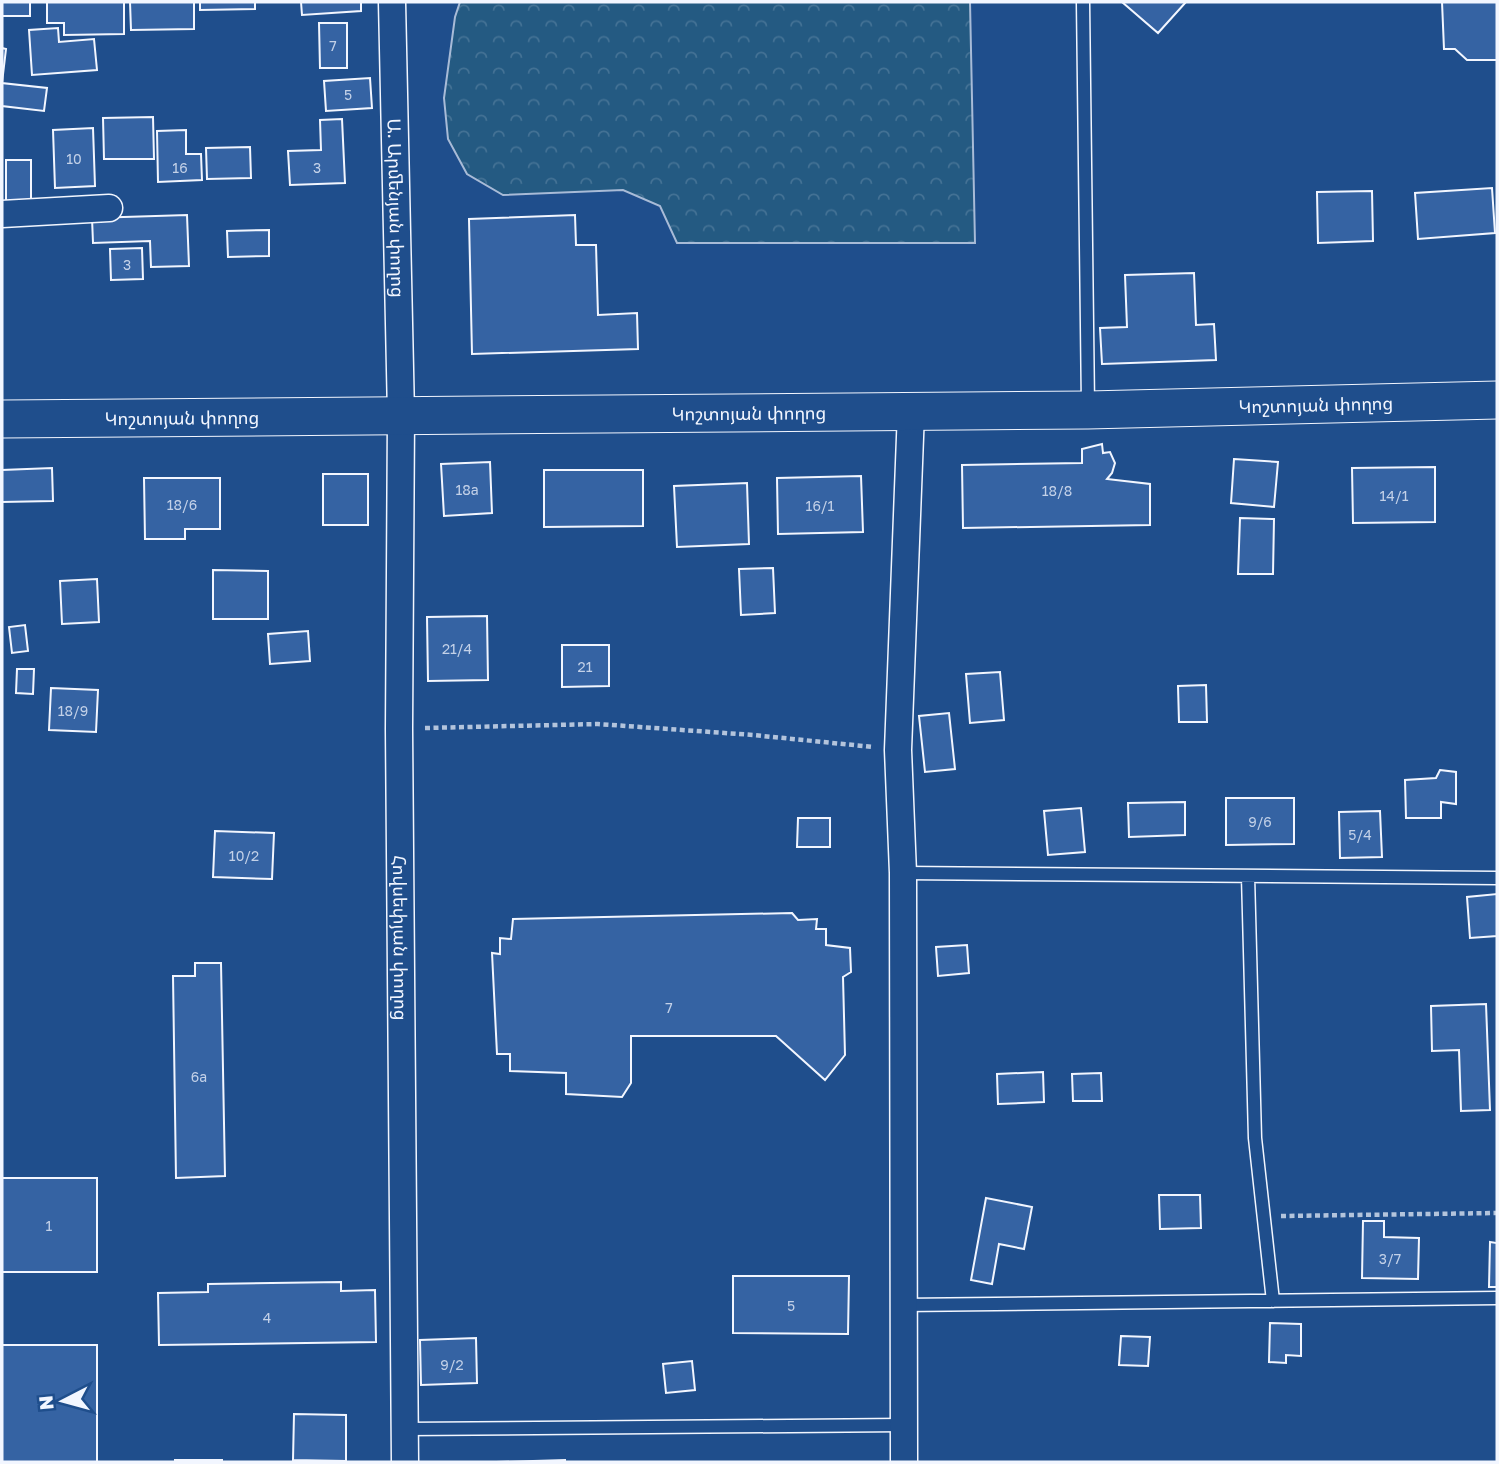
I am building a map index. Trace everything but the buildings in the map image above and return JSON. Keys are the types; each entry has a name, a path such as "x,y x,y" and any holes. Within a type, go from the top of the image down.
{"street":[{"name":"Ա. Արմենյան փողոց","path":"392,2 401,415"},
{"path":"2,214 109,208"},
{"name":"Կոշտոյան փողոց","path":"2,419 1088,410 1497,400"},
{"path":"904,1462 903,873 898,750 911,411"},
{"name":"Հովսեփյան փողոց","path":"401,415 399,729 405,1462"}],"lane":[{"path":"1083,2 1088,410"},
{"path":"903,873 1497,878"},
{"path":"1248,876 1255,1138 1273,1301"},
{"path":"903,1304 1497,1298"},
{"path":"405,1429 904,1424"}],"path":[{"path":"399,729 598,724 752,735 898,750"},
{"path":"1264,1216 1497,1213"}],"green space":[{"path":"460,2 970,2 975,243 677,243 660,206 623,190 503,195 467,174 448,139 444,98 455,17"}]}
